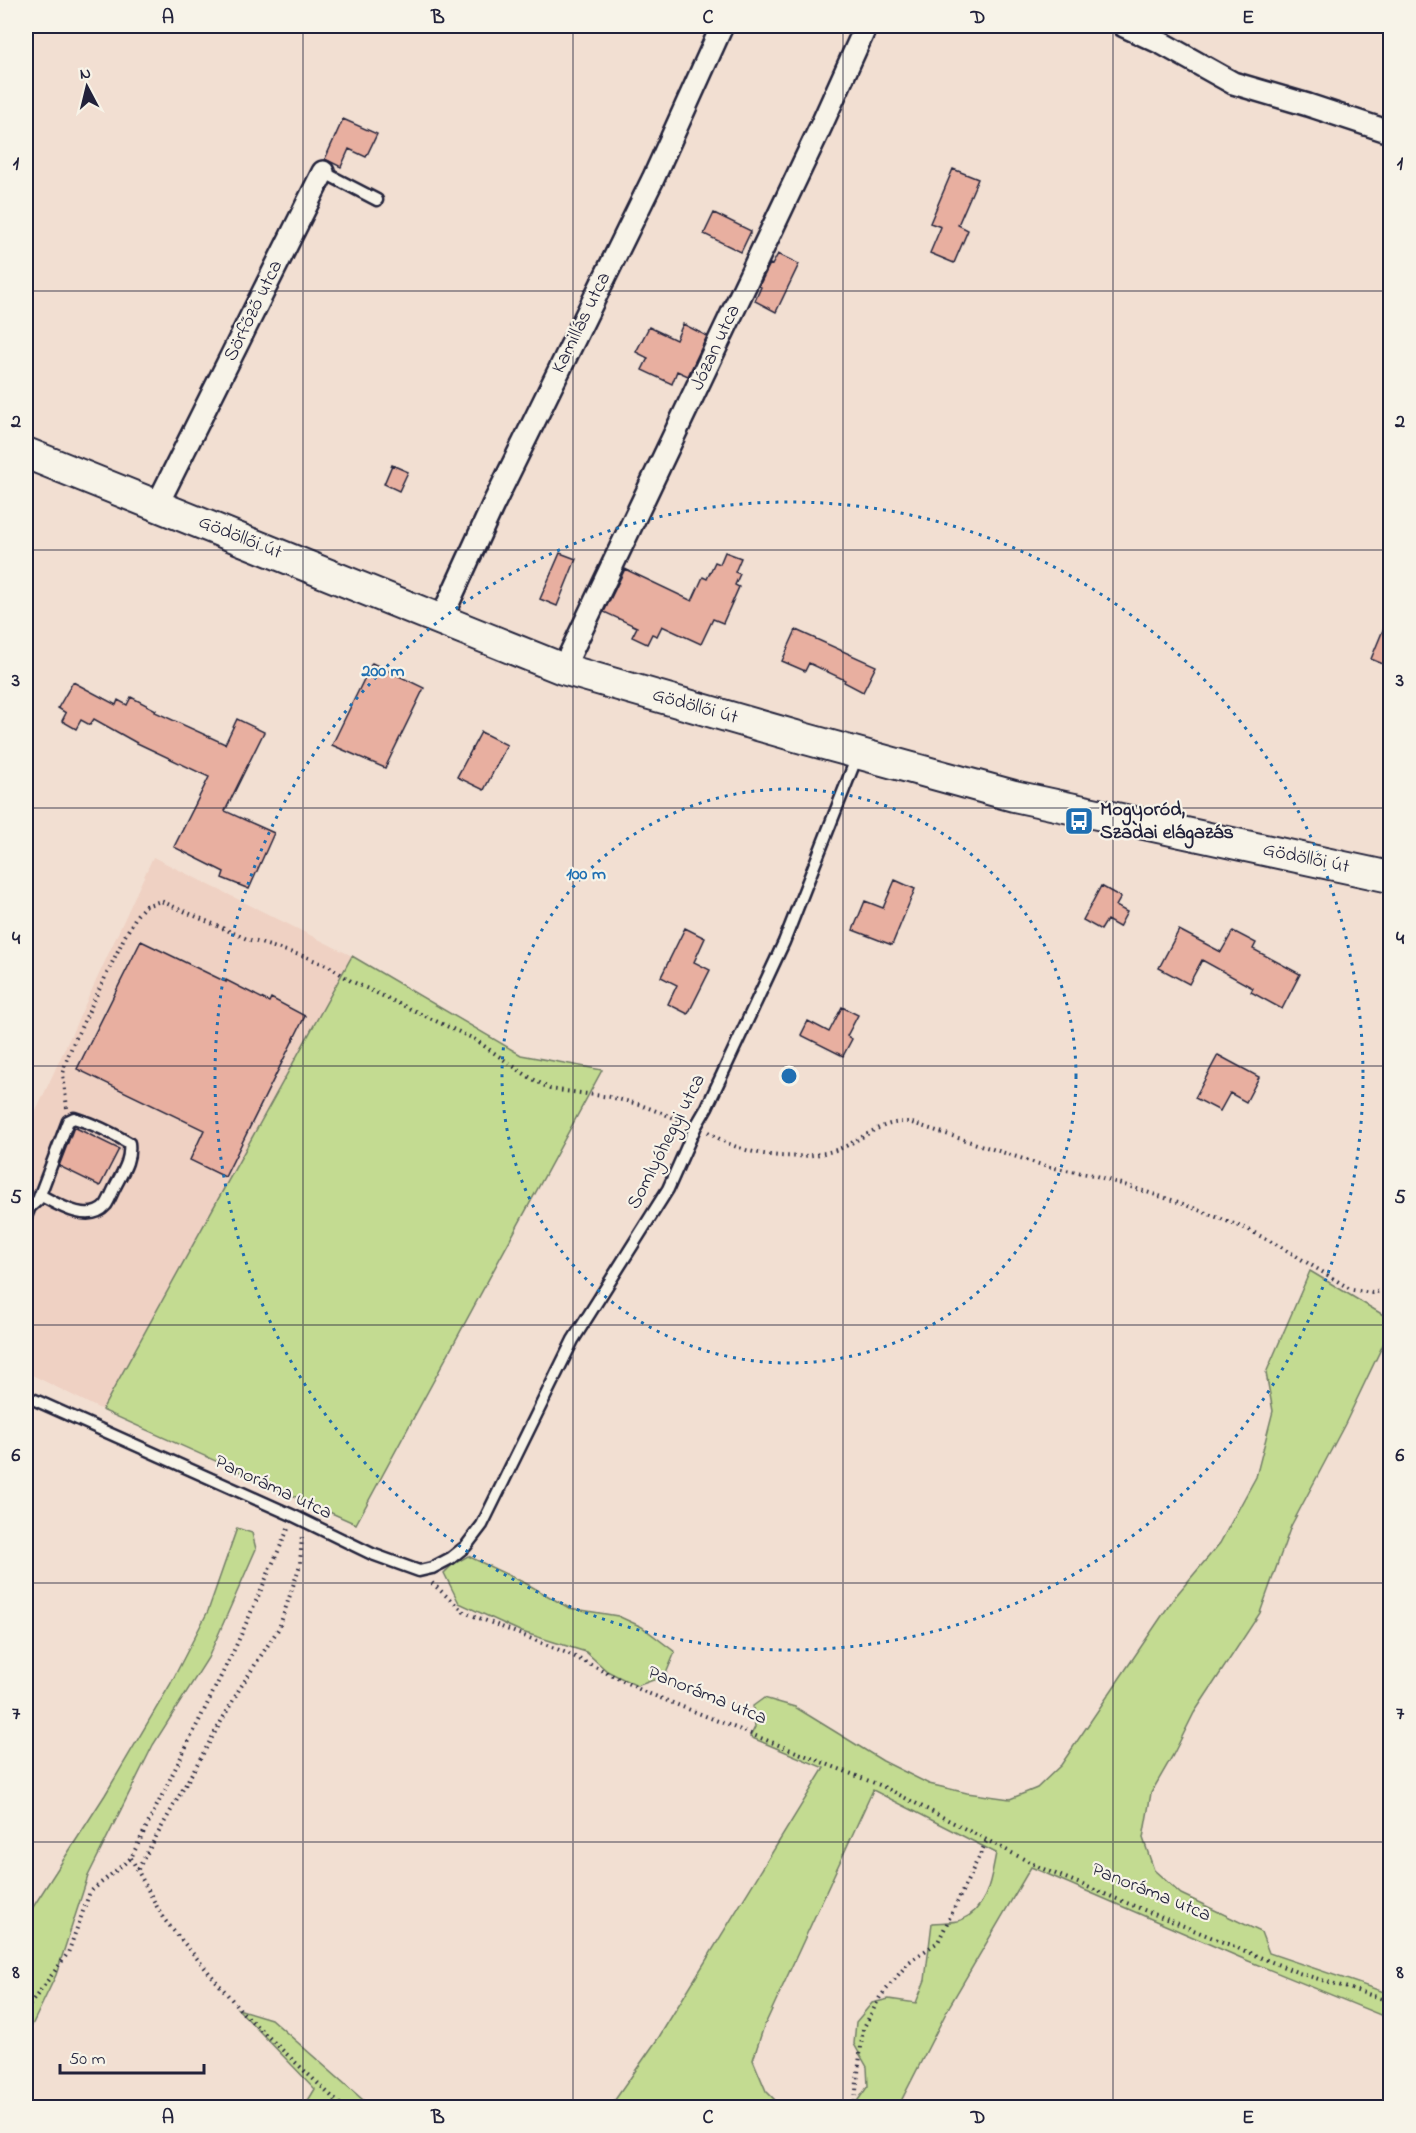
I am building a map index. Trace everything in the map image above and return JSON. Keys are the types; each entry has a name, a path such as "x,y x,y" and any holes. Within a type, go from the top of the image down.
{"main road":[{"name":"Gödöllői út","path":"26,453 563,669 1014,796 1390,877"}],"street":[{"name":"Kamillás utca","path":"441,619 493,505 653,178 722,26"},
{"name":"Józan utca","path":"563,669 821,126 866,26"},
{"path":"1124,26 1163,44 1233,83 1390,132"},
{"name":"Sörfőző utca","path":"157,505 323,172"}],"lane":[{"name":"Sörfőző utca","path":"323,172 377,200"},
{"name":"Somlyóhegyi utca","path":"419,1571 432,1568 451,1558 466,1546 482,1525 573,1340 668,1189 784,942 858,753"},
{"path":"26,1217 30,1207 40,1195 68,1121 74,1118 87,1122 129,1143 128,1162 105,1205 96,1211 83,1212 67,1209 40,1195"},
{"name":"Panoráma utca","path":"26,1396 294,1516 372,1554 419,1571"}],"path":[{"path":"71,1120 65,1102 63,1085 66,1061 92,1003 137,915 145,906 161,901 247,939 329,966 351,981 474,1039 550,1089 628,1102 696,1126 731,1145 752,1152 785,1156 820,1154 842,1147 883,1125 895,1121 909,1122 1045,1166 1093,1175 1178,1202 1265,1238 1352,1290 1372,1293 1390,1289"},
{"path":"26,2010 68,1953 90,1892 131,1858 236,1646 294,1516"},
{"path":"138,1869 240,1688 279,1628 300,1565 302,1536 306,1522"},
{"name":"Panoráma utca","path":"419,1571 464,1612 567,1653 645,1692 882,1785 1041,1868 1299,1973 1390,2001"},
{"path":"854,2108 863,2029 879,1998 909,1962 938,1942 987,1840"},
{"path":"131,1858 163,1918 243,2013 344,2108"}],"shaded area":[{"path":"153,857 352,956 102,1410 26,1372 26,1133"}],"green space":[{"path":"352,956 521,1055 602,1070 356,1524 102,1410"},
{"path":"1310,1271 1390,1319 1390,1330 1345,1424 1291,1526 1260,1613 1194,1713 1151,1793 1143,1838 1154,1870 1181,1894 1261,1932 1269,1953 1390,1994 1390,2019 1246,1960 1031,1867 950,2005 898,2107 853,2107 868,2086 867,2067 854,2044 856,2022 872,2003 889,1999 916,2003 925,1980 932,1923 961,1920 977,1908 987,1892 996,1853 873,1790 763,2029 753,2060 766,2091 782,2107 610,2107 659,2037 824,1768 750,1737 755,1727 753,1706 764,1698 795,1707 883,1761 929,1784 967,1793 1010,1799 1037,1788 1061,1765 1174,1598 1220,1543 1256,1477 1273,1411 1266,1373"},
{"path":"237,1528 252,1533 256,1549 208,1658 153,1745 88,1876 56,1975 26,2038 26,1918 105,1795 170,1685 208,1611"},
{"path":"468,1556 529,1585 569,1608 618,1616 642,1627 675,1652 665,1676 637,1686 607,1671 586,1652 522,1632 459,1603 444,1573 452,1565"},
{"path":"238,2009 271,2019 371,2107 304,2107 315,2089"}],"building":[{"path":"343,119 377,134 366,157 349,149 341,167 325,159"},
{"path":"953,169 978,179 958,225 968,230 954,263 930,253 941,227 930,223"},
{"path":"714,213 751,231 741,252 704,234"},
{"path":"778,254 799,264 776,312 755,301 761,287 759,286"},
{"path":"683,324 707,336 688,376 677,371 672,384 642,370 648,358 636,352 649,327 676,340"},
{"path":"392,465 408,472 399,491 384,484"},
{"path":"725,552 741,558 735,572 740,574 735,585 739,587 723,623 713,619 701,644 662,626 657,636 652,634 647,644 632,637 637,627 604,612 625,569 692,601 703,577 707,579 715,562 720,564"},
{"path":"560,553 576,559 557,606 540,599"},
{"path":"1390,613 1390,667 1371,659"},
{"path":"796,630 876,666 863,692 844,682 845,680 809,663 805,671 782,661"},
{"path":"372,663 424,688 385,768 332,745"},
{"path":"73,682 116,705 118,700 127,705 131,697 156,710 155,712 225,744 237,719 264,732 225,811 274,833 249,889 222,878 224,872 174,847 209,777 135,742 94,719 90,725 81,720 76,729 62,721 66,713 58,708"},
{"path":"481,732 507,745 484,790 457,777"},
{"path":"895,880 915,889 892,945 853,930 865,901 883,908"},
{"path":"1101,886 1121,897 1116,906 1127,912 1119,927 1107,920 1101,930 1083,920"},
{"path":"685,928 705,938 694,962 710,970 688,1014 668,1004 677,985 661,977"},
{"path":"1179,930 1221,952 1233,931 1256,943 1253,949 1300,974 1282,1009 1251,992 1253,988 1202,960 1189,984 1159,968"},
{"path":"141,941 269,1002 271,998 305,1016 225,1177 190,1160 204,1130 77,1069"},
{"path":"842,1007 858,1015 847,1036 852,1039 843,1056 801,1035 808,1021 829,1032"},
{"path":"1218,1055 1259,1077 1246,1102 1230,1093 1220,1111 1195,1098"},
{"path":"74,1127 119,1149 100,1186 59,1166"}],"place":[{"name":"Mogyoród, Szadai elágazás","path":"1079,821"}]}
